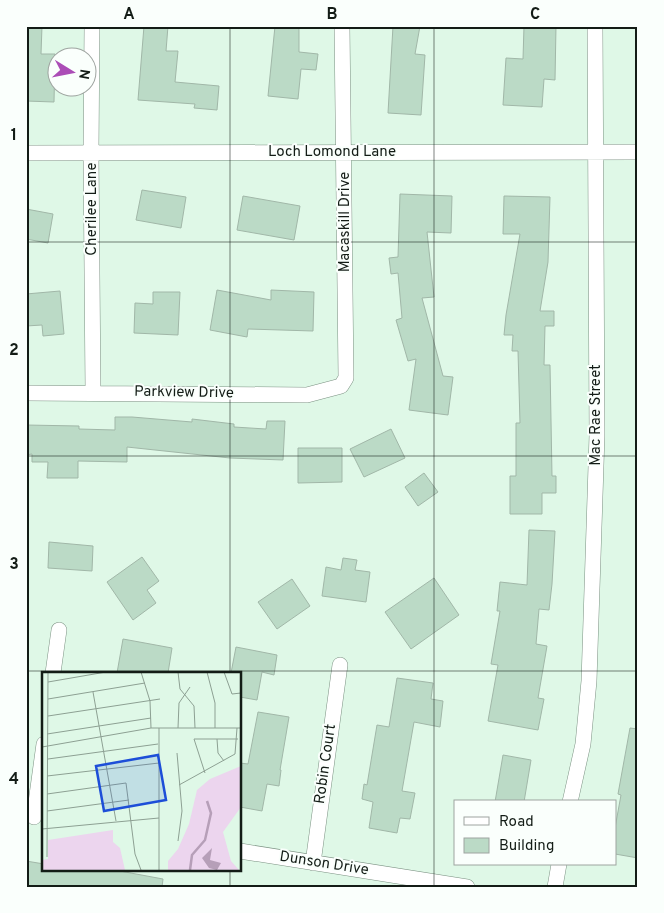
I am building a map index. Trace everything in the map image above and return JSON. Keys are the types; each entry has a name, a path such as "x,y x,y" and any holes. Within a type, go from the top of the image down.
{"street":[{"name":"Cherilee Lane","path":"92,26 93,392"},
{"name":"Macaskill Drive","path":"341,386 346,378 342,26"},
{"name":"Mac Rae Street","path":"570,800 583,744 589,681 597,435 595,26"},
{"name":"Loch Lomond Lane","path":"26,153 638,152"},
{"name":"Parkview Drive","path":"26,393 307,395 341,386"},
{"path":"53,672 59,630"},
{"name":"Robin Court","path":"313,863 340,665"},
{"path":"35,817 42,760"},
{"name":"Dunson Drive","path":"241,851 467,887"},
{"path":"555,887 559,866"}],"building":[{"path":"26,26 42,26 41,54 48,54 48,98 54,98 54,102 26,101"},
{"path":"144,26 168,26 166,51 178,51 175,82 219,86 217,110 194,108 195,104 138,100"},
{"path":"275,26 299,26 299,52 318,54 316,70 301,69 298,99 268,96"},
{"path":"393,26 420,26 415,54 425,55 421,115 388,113"},
{"path":"524,26 556,26 555,80 544,79 542,107 503,105 506,58 523,59"},
{"path":"142,190 186,197 181,228 136,220"},
{"path":"400,194 452,196 451,233 427,232 434,297 422,298 443,376 453,377 448,415 409,410 416,359 408,361 396,320 402,318 398,273 391,274 389,258 398,257"},
{"path":"243,196 300,206 294,240 237,230"},
{"path":"504,196 550,197 548,262 540,311 554,311 554,326 545,326 544,365 550,365 552,476 556,476 556,493 542,493 542,514 510,514 510,476 516,476 516,423 520,423 518,351 512,351 513,335 504,335 520,234 503,234"},
{"path":"26,209 53,214 48,243 26,239"},
{"path":"217,290 271,300 271,290 314,292 313,331 248,329 247,337 210,330"},
{"path":"60,291 64,334 43,336 42,325 26,326 26,294"},
{"path":"153,292 180,292 178,335 134,333 135,303 153,304"},
{"path":"115,417 192,422 192,419 234,424 234,427 266,429 267,421 285,421 283,460 230,458 127,447 127,462 78,461 78,478 47,478 48,462 32,462 32,454 26,455 26,425 79,426 79,429 115,430"},
{"path":"391,429 405,458 364,477 350,449"},
{"path":"298,448 342,448 342,482 298,483"},
{"path":"424,473 438,492 418,506 405,487"},
{"path":"529,530 555,531 549,610 539,609 536,644 547,646 538,698 544,699 538,730 488,721 498,665 491,664 500,611 497,611 500,582 527,585"},
{"path":"49,542 93,546 92,571 48,568"},
{"path":"142,557 159,581 147,590 156,603 133,620 107,582"},
{"path":"343,558 357,560 355,570 370,572 366,602 322,596 326,567 341,570"},
{"path":"434,578 459,615 411,649 385,612"},
{"path":"292,579 310,606 277,629 258,602"},
{"path":"123,639 172,648 168,672 117,672"},
{"path":"236,647 277,655 274,675 262,672 257,700 241,697 241,672 231,672"},
{"path":"397,678 433,683 431,699 443,701 440,727 414,722 402,791 415,793 410,819 400,818 397,833 369,828 373,802 362,799 364,784 367,785 377,725 389,727"},
{"path":"258,712 289,717 279,786 267,784 262,811 241,807 241,763 248,764"},
{"path":"630,728 638,729 638,858 616,854 616,822 621,795 618,794"},
{"path":"503,755 531,760 524,800 495,800"},
{"path":"26,861 42,864 42,870 114,870 163,879 162,887 26,887"}]}
